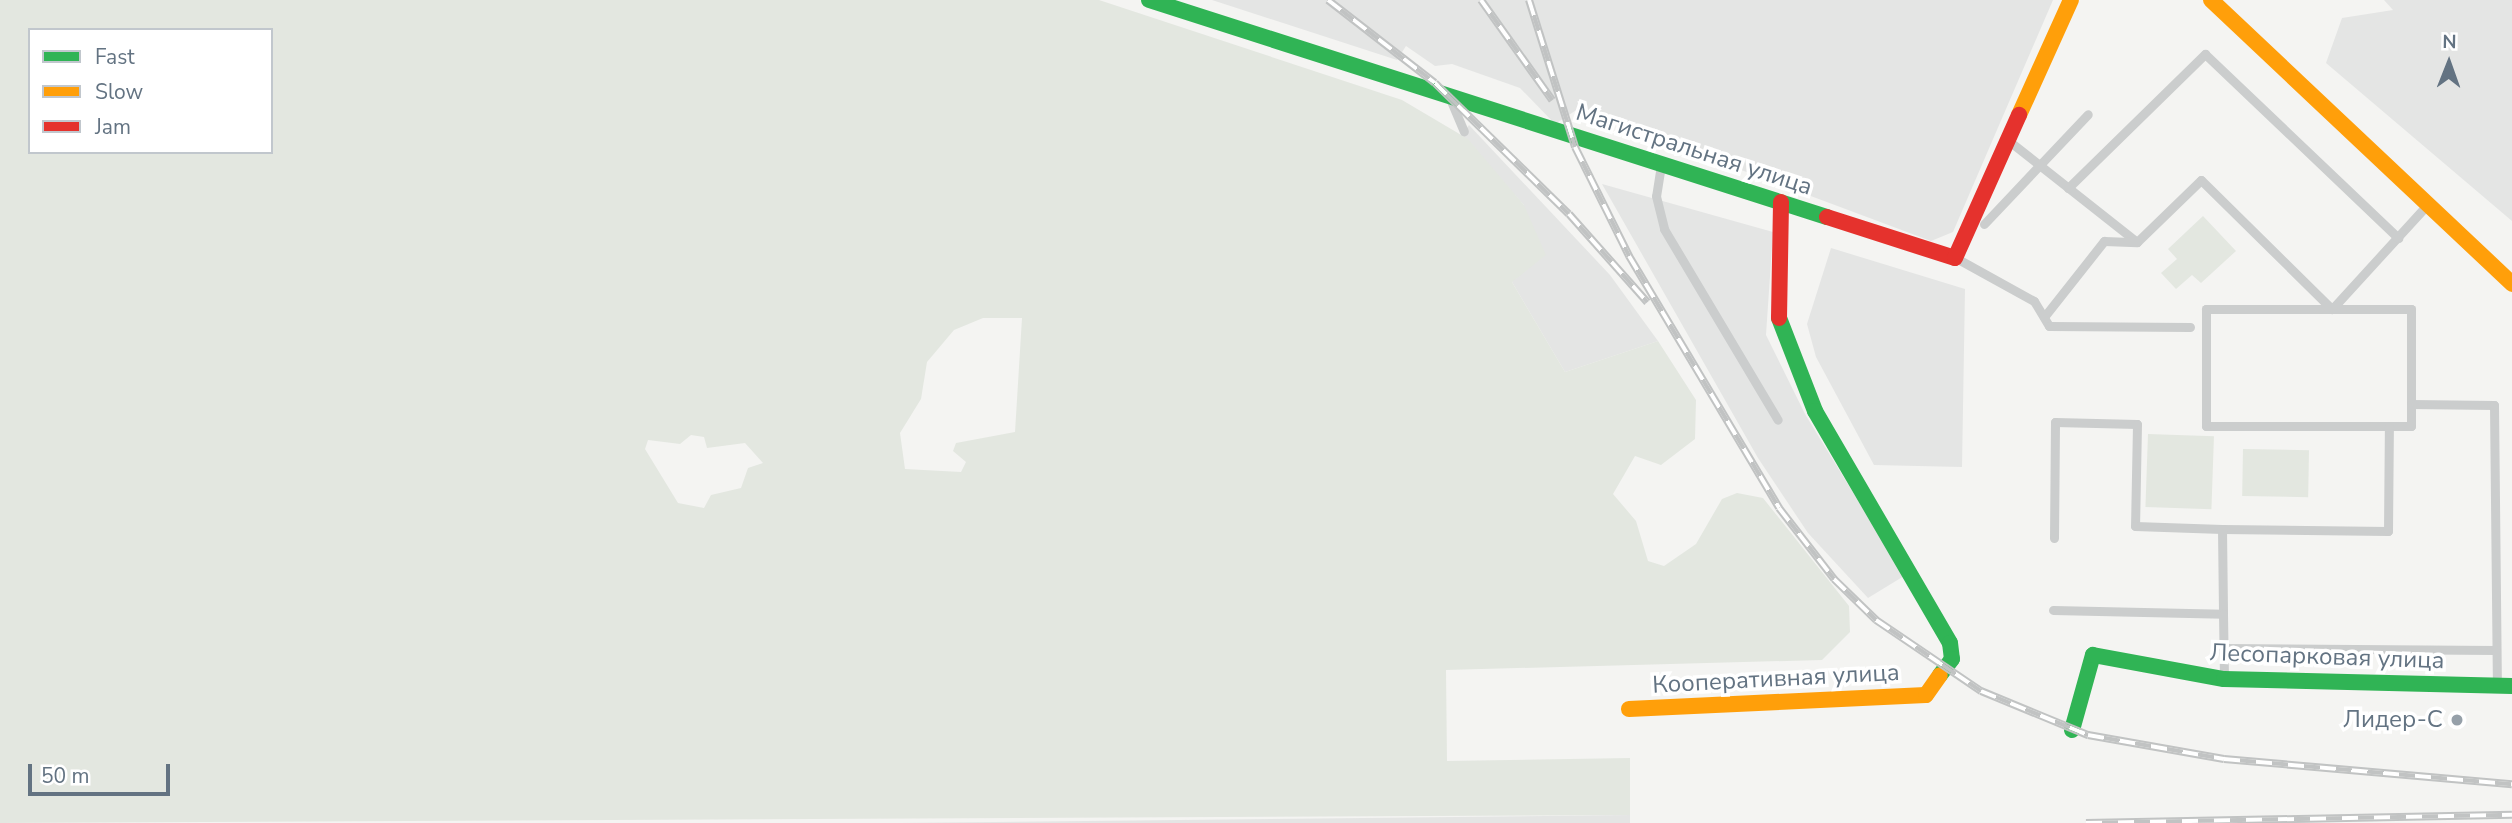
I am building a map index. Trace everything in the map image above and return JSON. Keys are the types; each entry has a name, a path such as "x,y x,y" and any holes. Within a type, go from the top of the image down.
{"street":[{"name":"Магистральная улица","path":"1149,0 1955,258"},
{"path":"1955,258 2071,0"},
{"path":"2211,0 2512,284"},
{"name":"Кооперативная улица","path":"1629,709 1792,706 1926,695 1948,667 1952,650 1815,411 1779,323 1781,202"},
{"name":"Лесопарковая улица","path":"2072,730 2093,655 2224,680 2504,686"}],"lane":[{"path":"2068,188 2205,54 2398,238"},
{"path":"1448,96 1464,131"},
{"path":"1984,224 2088,114"},
{"path":"2007,140 2137,242"},
{"path":"1662,164 1656,196 1664,229 1778,420"},
{"path":"2044,317 2104,241 2137,242 2201,180 2332,309"},
{"path":"2332,309 2428,205"},
{"path":"1955,258 2034,301 2049,326 2190,327"},
{"path":"2206,309 2332,309 2411,309 2411,426 2206,426 2206,309"},
{"path":"2411,404 2494,405 2496,650 2504,686"},
{"path":"2054,538 2056,422 2137,424 2134,526 2388,531 2389,426"},
{"path":"2222,529 2224,680"},
{"path":"2053,610 2222,614"},
{"path":"2223,648 2496,650"}],"shaded area":[{"path":"0,0 1099,0 1402,100 1468,139 1524,205 1546,255 1512,282 1565,372 1658,341 1696,400 1695,439 1661,465 1635,456 1613,494 1636,521 1648,561 1664,566 1696,544 1722,499 1737,493 1763,498 1849,606 1850,632 1822,660 1446,670 1447,761 1630,758 1630,815 0,823","holes":["983,318 1022,318 1015,432 956,443 953,451 966,462 961,472 905,469 900,433 921,399 927,362 954,330","691,435 704,437 707,448 745,443 763,463 748,468 741,488 711,495 704,508 678,503 645,449 648,440 680,444"]},
{"path":"1212,0 2053,0 1953,232 1931,241 1578,109 1555,124 1520,88 1452,64 1435,66 1406,46 1397,60"},
{"path":"2384,0 2512,0 2512,221 2326,63 2342,18 2393,10"},
{"path":"1469,125 1610,275 1658,341 1565,372 1512,282 1524,205 1461,136"},
{"path":"1602,184 1773,232 1766,335 1805,414 1904,576 1868,598 1808,533 1758,458"},
{"path":"2203,216 2236,251 2201,283 2192,275 2176,289 2161,273 2177,259 2168,249"},
{"path":"1831,248 1965,289 1962,467 1874,465 1816,357 1807,324"},
{"path":"2148,434 2214,436 2211,509 2145,507"},
{"path":"2243,449 2309,450 2308,497 2242,496"},
{"path":"1630,815 1630,823 900,823"}],"railway":[{"path":"1328,0 1435,83 1569,214 1647,302"},
{"path":"1481,0 1552,100"},
{"path":"1529,0 1575,147 1629,256 1779,508 1834,579 1876,620 1981,691 2088,735 2224,759 2512,784"},
{"path":"2086,823 2512,815"}],"traffic: fast":[{"path":"1149,0 1827,217"},
{"path":"1779,318 1815,411 1950,643 1952,659 1940,675"},
{"path":"2072,730 2093,655 2224,679 2512,686"}],"traffic: slow":[{"path":"2019,115 2071,0"},
{"path":"2211,0 2512,284"},
{"path":"1629,709 1926,695 1940,675"}],"traffic: jam":[{"path":"1827,217 1955,258 2019,115"},
{"path":"1779,318 1781,202"}],"place":[{"name":"Лидер-С","path":"2457,720"}]}
